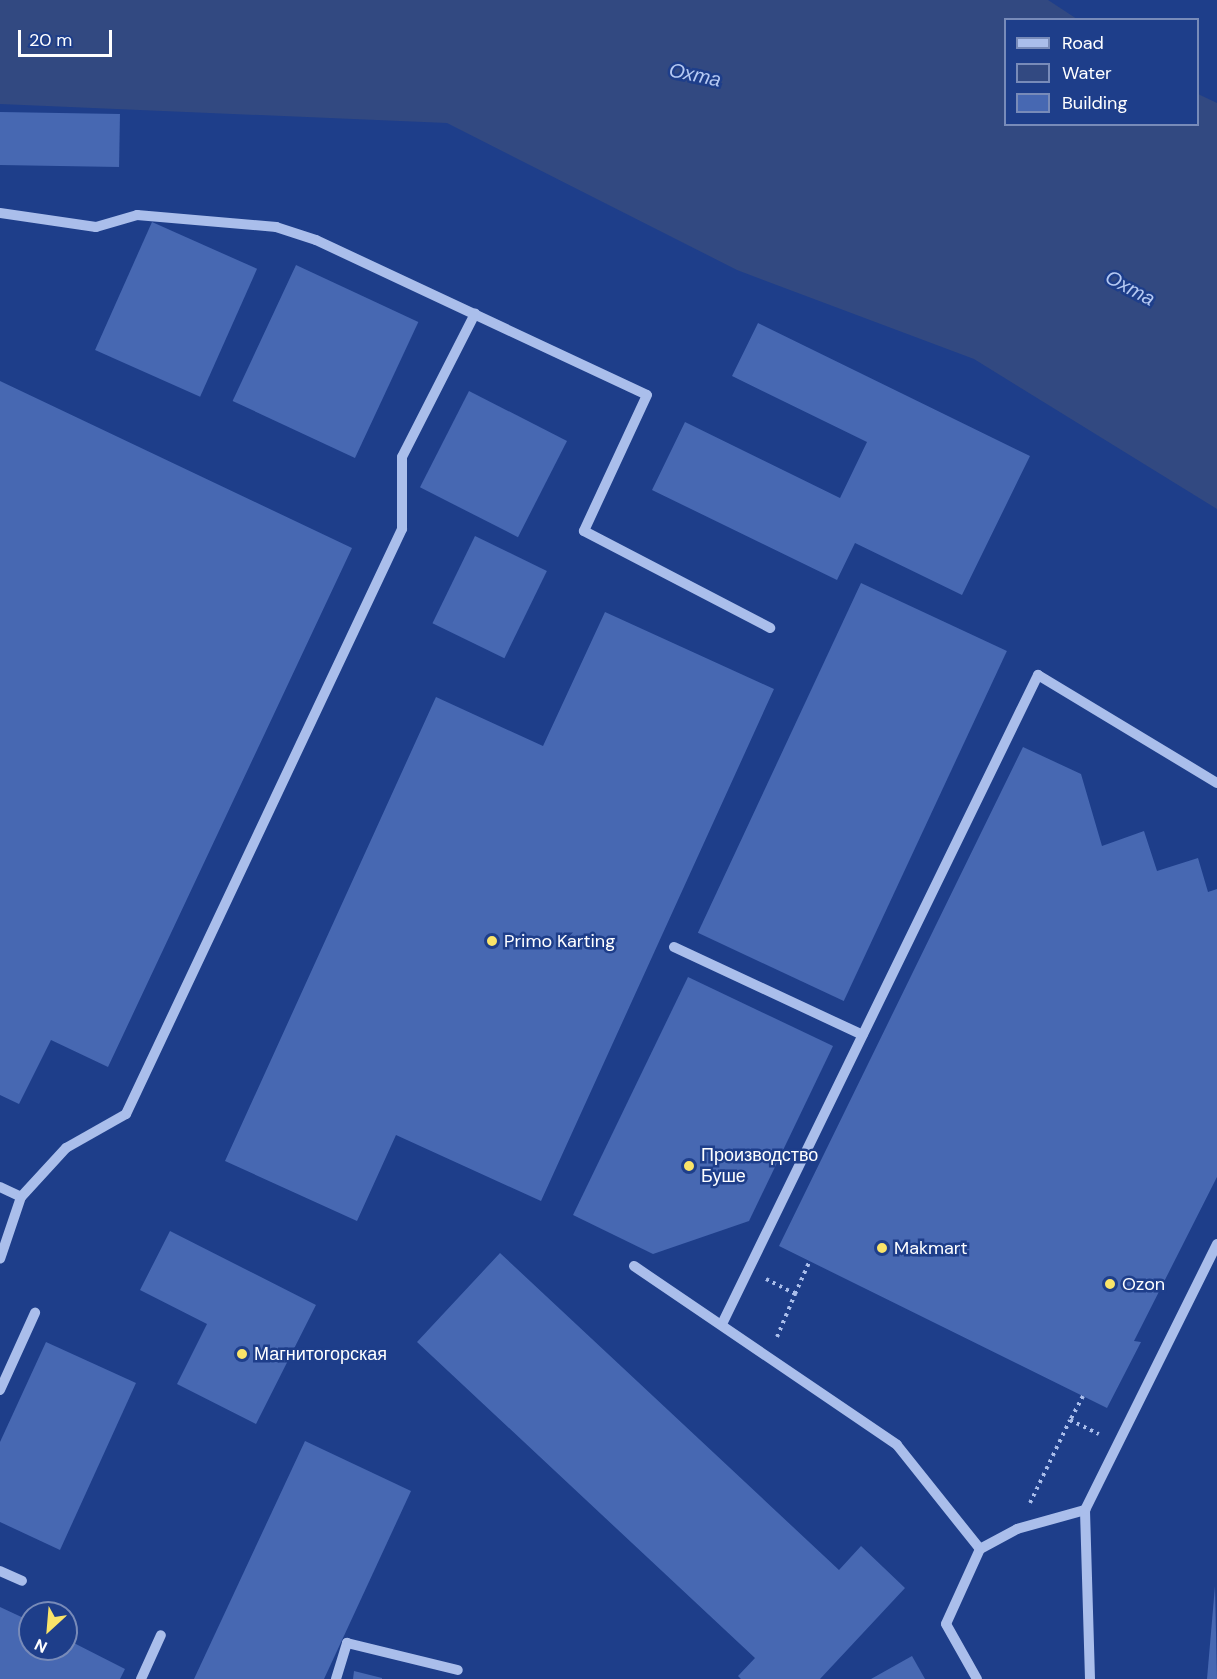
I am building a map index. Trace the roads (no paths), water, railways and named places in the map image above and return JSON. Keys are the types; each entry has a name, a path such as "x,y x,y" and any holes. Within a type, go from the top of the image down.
{"lane":[{"path":"0,213 96,227 137,215 276,227 316,240 647,395 584,531 770,627"},
{"path":"0,1259 21,1197 66,1148 126,1114 402,529 402,457 475,314"},
{"path":"722,1324 1038,675 1217,783"},
{"path":"674,947 863,1035"},
{"path":"0,1187 21,1197"},
{"path":"1090,1679 1085,1510 1120,1444 1217,1244"},
{"path":"634,1266 770,1356 897,1445 980,1549"},
{"path":"0,1389 35,1313"},
{"path":"977,1679 946,1624 980,1549 1017,1529 1085,1510"},
{"path":"0,1571 22,1581"},
{"path":"141,1679 161,1635"},
{"path":"336,1679 347,1643 458,1670"}],"water":[{"name":"Охта","path":"0,0 1048,0 1075,18 1004,18 1004,126 1199,126 1199,94 1217,103 1217,509 974,359 737,270 447,123 0,104"}],"place":[{"name":"Primo Karting","path":"492,941"},
{"name":"Производство Буше","path":"689,1166"},
{"name":"Makmart","path":"882,1248"},
{"name":"Ozon","path":"1110,1284"},
{"name":"Магнитогорская","path":"242,1354"}]}
